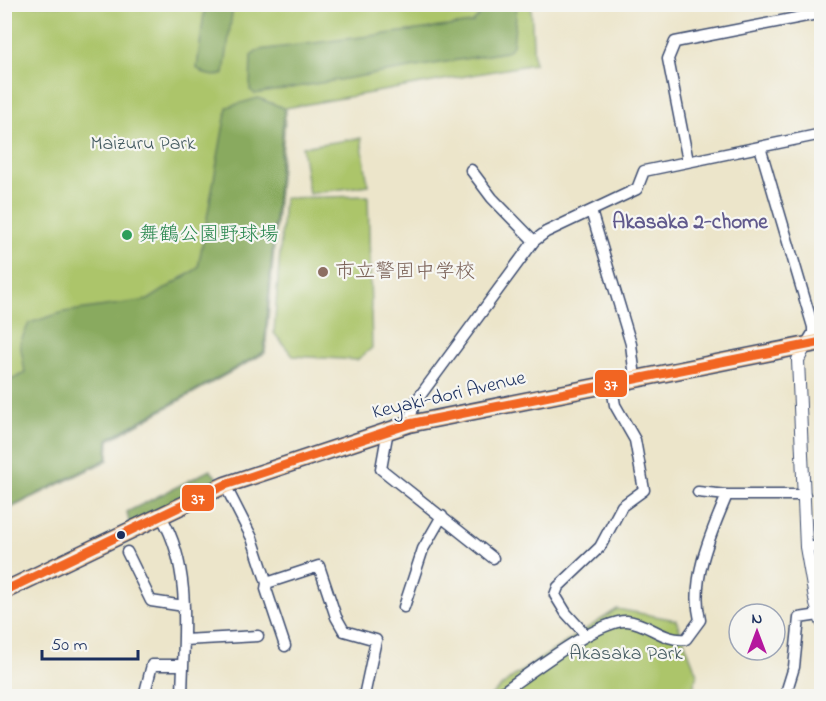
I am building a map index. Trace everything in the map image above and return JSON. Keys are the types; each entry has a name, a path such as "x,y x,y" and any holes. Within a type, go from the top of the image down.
{"highway":[{"name":"Keyaki-dori Avenue","path":"4,591 162,518 225,485 387,430 822,342"}],"street":[{"path":"688,161 668,59 675,42 822,13"},
{"path":"409,424 414,404 534,241 546,232 638,189 644,171 822,134"},
{"path":"760,147 813,327 813,333 798,360 806,547 820,618 799,618 794,667 785,696"},
{"path":"471,170 492,198 534,241"},
{"path":"591,211 631,344 635,378"},
{"path":"586,635 566,613 555,595 558,587 600,548 622,506 644,490 635,440 615,405 611,383"},
{"path":"387,430 381,469 493,558"},
{"path":"225,485 252,538 285,646"},
{"path":"698,492 727,495 805,495"},
{"path":"496,696 586,635 624,621 648,626 674,641 686,639 700,620 695,601 709,537 727,495"},
{"path":"404,607 423,549 442,516"},
{"path":"162,518 175,545 184,606 182,696"},
{"path":"806,547 822,547"},
{"path":"127,552 151,601 184,606"},
{"path":"267,583 319,566 336,617 345,631 376,640 364,696"},
{"path":"184,640 252,639 258,636"},
{"path":"144,696 152,665 183,664"}],"green space":[{"name":"Maizuru Park","path":"4,5 531,5 534,64 286,108 265,353 109,440 108,460 5,511"},
{"path":"205,5 233,5 224,74 220,75 209,76 197,68"},
{"path":"478,5 517,5 513,46 506,52 255,94 250,90 251,56 259,50 472,23 479,16"},
{"path":"258,98 284,108 264,352 108,439 107,459 5,510 5,383 25,373 20,343 29,323 64,312 148,300 198,268 227,107"},
{"path":"361,138 368,185 309,194 302,147"},
{"path":"368,196 372,348 357,360 293,356 274,333 284,198"},
{"path":"210,470 222,483 130,527 127,512"},
{"name":"Akasaka Park","path":"617,609 676,620 697,674 691,696 490,696 514,676"}],"transit line":[{"name":"37","path":"4,591 225,485 409,424 822,342"}],"place":[{"name":"舞鶴公園野球場","path":"127,235"},
{"name":"市立警固中学校","path":"323,272"}],"district":[{"name":"Akasaka 2-chome","path":"690,223"}]}
